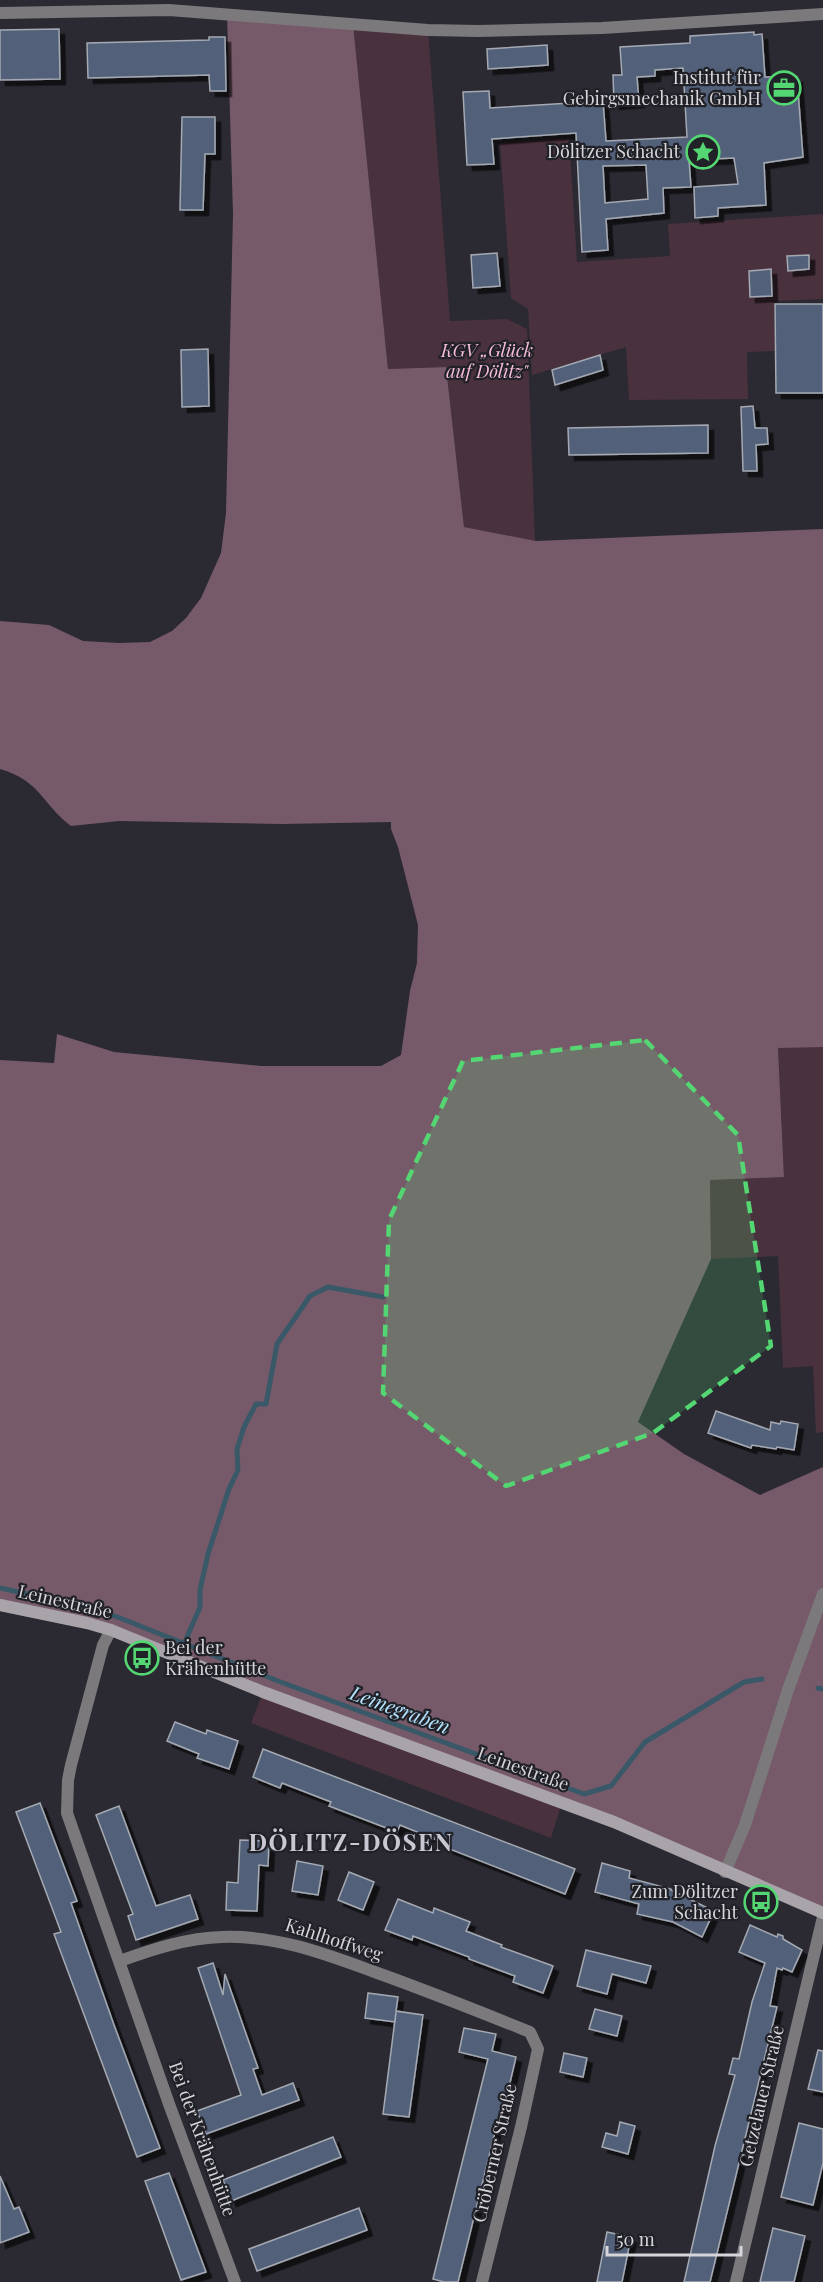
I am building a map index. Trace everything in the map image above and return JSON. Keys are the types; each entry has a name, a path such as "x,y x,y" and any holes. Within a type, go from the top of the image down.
{"main road":[{"name":"Leinestraße","path":"0,1605 111,1630 263,1692 614,1822 823,1913"}],"street":[{"path":"0,14 169,10 428,30 602,28 823,14"},
{"path":"725,1872 745,1825 788,1690 823,1594"},
{"name":"Bei der Krähenhütte","path":"111,1630 103,1645 71,1765 67,1813 169,2104 235,2282"},
{"name":"Getzelauer Straße","path":"736,2282 823,1917"},
{"name":"Kahlhoffweg","path":"120,1961 185,1941 222,1937 283,1941 429,1991 530,2032"},
{"name":"Cröberner Straße","path":"482,2282 538,2049 530,2032"}],"highlighted area":[{"path":"645,1040 738,1135 771,1346 653,1433 506,1486 383,1393 389,1220 463,1061"}],"green space":[{"name":"KGV „Glück auf Dölitz\"","path":"353,24 428,30 450,321 507,319 527,329 535,541 464,527 446,367 388,369"},
{"path":"569,138 577,262 670,256 668,224 823,214 823,299 774,301 775,351 747,352 748,399 629,400 626,347 532,375 528,309 511,298 500,143"},
{"path":"778,1047 823,1047 823,1432 816,1433 813,1366 783,1368 778,1256 711,1259 710,1179 784,1176"},
{"path":"263,1692 562,1802 551,1838 251,1723"}],"shaded area":[{"path":"227,14 353,24 388,369 446,367 464,527 536,541 823,529 823,1047 778,1048 784,1177 710,1180 711,1259 638,1422 684,1454 760,1495 823,1467 823,1913 725,1872 111,1630 0,1605 0,1060 54,1063 57,1034 114,1052 261,1066 381,1066 401,1055 410,991 417,963 418,925 391,822 282,824 119,821 71,826 33,786 14,774 0,769 0,621 49,625 83,641 150,642 172,631 186,618 201,598 221,553 226,513 233,214"}],"building":[{"path":"59,29 60,79 0,80 0,30"},
{"path":"754,32 754,35 762,34 765,77 797,77 803,157 764,163 766,205 718,208 718,216 695,218 694,187 738,184 734,158 689,160 691,187 663,188 664,213 606,219 608,250 582,252 576,133 492,139 494,164 467,165 463,92 489,91 490,108 603,101 606,141 687,137 683,68 655,70 655,76 637,77 639,102 614,104 613,75 622,75 620,47 690,43 690,36","holes":["646,165 648,199 605,203 603,166"]},
{"path":"209,37 225,37 226,91 210,91 209,75 88,78 87,43 209,40"},
{"path":"547,45 548,65 488,69 487,49"},
{"path":"182,117 215,117 215,154 205,154 203,210 180,210"},
{"path":"497,253 500,286 473,288 471,255"},
{"path":"809,255 809,269 788,271 787,256"},
{"path":"771,269 772,296 750,297 749,271"},
{"path":"775,304 823,304 823,393 776,393"},
{"path":"208,349 209,406 182,407 181,350"},
{"path":"600,355 603,370 555,385 552,370"},
{"path":"753,406 755,428 767,428 768,444 756,445 757,471 743,471 741,407"},
{"path":"708,425 708,453 569,455 568,428"},
{"path":"716,1411 770,1430 771,1422 798,1424 794,1450 752,1445 751,1448 708,1433"},
{"path":"175,1722 206,1734 207,1730 238,1741 229,1769 197,1758 199,1754 167,1741"},
{"path":"263,1749 575,1869 565,1894 447,1848 449,1845 400,1825 397,1832 329,1806 331,1802 282,1783 280,1788 253,1777"},
{"path":"40,1803 77,1901 71,1903 160,2148 137,2157 54,1934 61,1932 16,1812"},
{"path":"119,1806 156,1906 190,1895 198,1919 136,1940 128,1916 133,1914 96,1815"},
{"path":"240,1840 269,1841 268,1866 259,1865 257,1911 226,1910 227,1882 238,1883"},
{"path":"297,1861 323,1866 318,1895 292,1891"},
{"path":"602,1863 630,1871 629,1878 671,1889 714,1911 702,1937 673,1922 637,1914 639,1904 595,1892"},
{"path":"349,1872 374,1882 363,1910 338,1900"},
{"path":"398,1899 433,1913 434,1908 470,1922 466,1931 553,1966 543,1993 513,1982 515,1976 469,1959 469,1957 413,1936 412,1940 385,1930"},
{"path":"750,1925 777,1937 778,1934 783,1936 783,1939 802,1950 792,1972 777,1968 770,2006 777,2007 710,2282 684,2282 715,2146 735,2075 729,2074 733,2058 739,2059 752,2002 765,1963 739,1952"},
{"path":"586,1950 651,1966 646,1983 612,1974 607,1994 577,1986"},
{"path":"213,1963 223,1995 225,1974 258,2068 253,2069 262,2095 293,2083 299,2100 206,2134 197,2111 241,2095 198,1968"},
{"path":"368,1993 398,1997 396,2011 423,2015 409,2117 383,2114 395,2022 365,2018"},
{"path":"595,2009 622,2016 617,2036 589,2029"},
{"path":"464,2028 496,2034 492,2051 516,2057 458,2282 444,2282 433,2279 488,2059 459,2052"},
{"path":"818,2050 823,2051 823,2092 808,2089"},
{"path":"564,2053 587,2058 583,2077 560,2072"},
{"path":"620,2122 635,2126 628,2154 602,2147 606,2133 617,2136"},
{"path":"799,2123 823,2129 823,2163 813,2205 781,2197"},
{"path":"333,2137 341,2157 231,2201 223,2180"},
{"path":"169,2173 206,2272 181,2280 145,2181"},
{"path":"0,2176 14,2209 19,2207 29,2232 0,2243"},
{"path":"359,2208 367,2230 257,2271 249,2249"},
{"path":"773,2228 805,2236 794,2282 760,2282"},
{"path":"607,2232 631,2237 622,2282 597,2282"}],"waterway":[{"path":"184,1644 200,1607 200,1590 208,1554 229,1489 238,1470 237,1449 244,1427 256,1404 266,1404 277,1344 310,1296 328,1287 383,1297"},
{"name":"Leinegraben","path":"0,1588 91,1608 120,1618 278,1681 584,1794 611,1786 645,1742 744,1682 762,1679"},
{"name":"Leinegraben","path":"818,1688 823,1689"}],"place":[{"name":"Institut für Gebirgsmechanik GmbH","path":"784,88"},
{"name":"Dölitzer Schacht","path":"703,152"},
{"name":"Bei der Krähenhütte","path":"142,1658"},
{"name":"Zum Dölitzer Schacht","path":"761,1902"}],"district":[{"name":"DÖLITZ-DÖSEN","path":"351,1843"}]}
